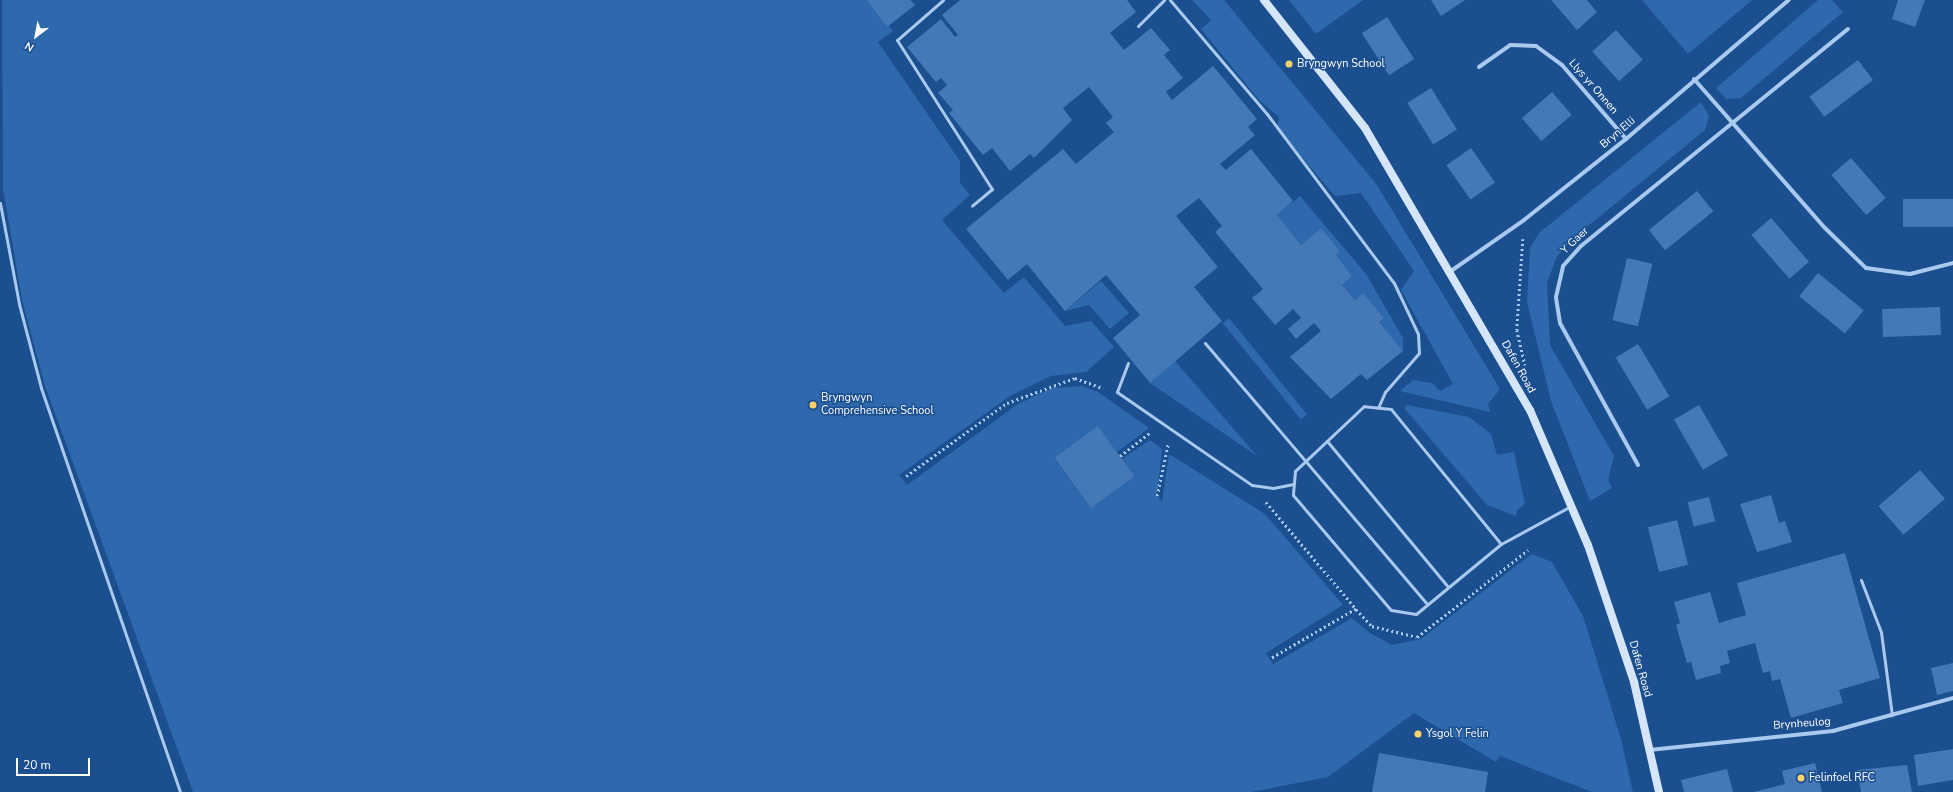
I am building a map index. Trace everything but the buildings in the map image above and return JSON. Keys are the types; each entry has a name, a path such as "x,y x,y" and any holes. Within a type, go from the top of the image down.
{"street":[{"name":"Dafen Road","path":"1264,0 1364,128 1451,270 1530,410 1572,506 1634,682 1659,792"},
{"name":"Bryn Elli","path":"1451,270 1524,220 1626,139 1694,79 1789,0"},
{"name":"Y Gaer","path":"1638,465 1560,323 1556,297 1563,266 1581,246 1848,29"},
{"name":"Llys yr Onnen","path":"1479,67 1510,45 1536,46 1562,65 1626,139"},
{"path":"1694,79 1825,228 1866,268 1910,274 1953,263"},
{"name":"Brynheulog","path":"1649,750 1833,731 1953,698"}],"lane":[{"path":"943,0 897,40 992,189 972,206"},
{"path":"1138,26 1164,0"},
{"path":"1170,0 1266,114 1394,283 1418,334 1419,352 1385,392 1378,408"},
{"path":"0,203 19,304 41,388 180,792"},
{"path":"1205,343 1427,604"},
{"path":"1128,363 1117,392 1252,485 1273,488 1294,484"},
{"path":"1501,544 1391,409 1364,406 1295,471 1293,495 1391,610 1416,614 1501,544 1572,506"},
{"path":"1327,441 1448,587"},
{"path":"1861,580 1881,632 1892,715"}],"path":[{"path":"1524,220 1517,330 1526,372"},
{"path":"906,476 1007,403 1075,378 1117,392"},
{"path":"1120,456 1162,423"},
{"path":"1157,496 1171,429"},
{"path":"1252,485 1356,609 1270,659"}],"shaded area":[{"name":"Bryngwyn Comprehensive School","path":"2,0 867,0 893,31 878,42 960,161 960,183 970,195 942,220 1004,293 1024,277 1065,326 1091,321 1114,347 1086,372 1051,376 1010,396 899,475 907,485 1018,404 1052,388 1082,386 1098,392 1149,428 1117,452 1098,427 1054,458 1090,507 1133,476 1122,459 1150,440 1162,449 1157,496 1162,502 1169,454 1265,514 1343,605 1266,653 1273,664 1352,618 1370,633 1392,645 1421,639 1532,554 1552,562 1583,616 1621,739 1633,792 1592,792 1500,756 1496,762 1414,713 1328,777 1251,792 193,792 45,386 22,300 3,188"},
{"path":"1192,0 1224,0 1377,185 1500,389 1488,404 1490,412 1400,391 1413,380 1432,383 1440,391 1453,384 1401,290 1414,271 1361,193 1335,196 1277,128 1279,117 1259,100 1201,29 1211,20"},
{"path":"1289,0 1363,0 1316,34"},
{"path":"1642,0 1752,0 1688,54"},
{"path":"1818,0 1832,0 1843,12 1741,98 1726,99 1716,88"},
{"path":"1701,102 1709,116 1705,130 1571,240 1557,256 1547,283 1550,345 1614,456 1608,480 1612,488 1590,501 1551,401 1527,302 1530,248 1539,233"},
{"path":"1300,196 1366,274 1403,338 1403,351 1379,322 1363,293 1355,300 1342,285 1352,276 1336,255 1340,251 1321,228 1301,245 1277,215"},
{"path":"1101,281 1129,313 1110,329 1089,305 1065,311"},
{"path":"1229,318 1307,414 1301,419 1223,323"},
{"path":"1175,361 1257,456 1150,383"},
{"path":"1407,405 1469,417 1491,434 1497,455 1514,452 1525,504 1517,510 1516,516 1487,505 1404,408"}],"place":[{"name":"Bryngwyn School","path":"1289,64"},
{"name":"Bryngwyn Comprehensive School","path":"813,405"},
{"name":"Ysgol Y Felin","path":"1418,734"},
{"name":"Felinfoel RFC","path":"1801,778"}]}
